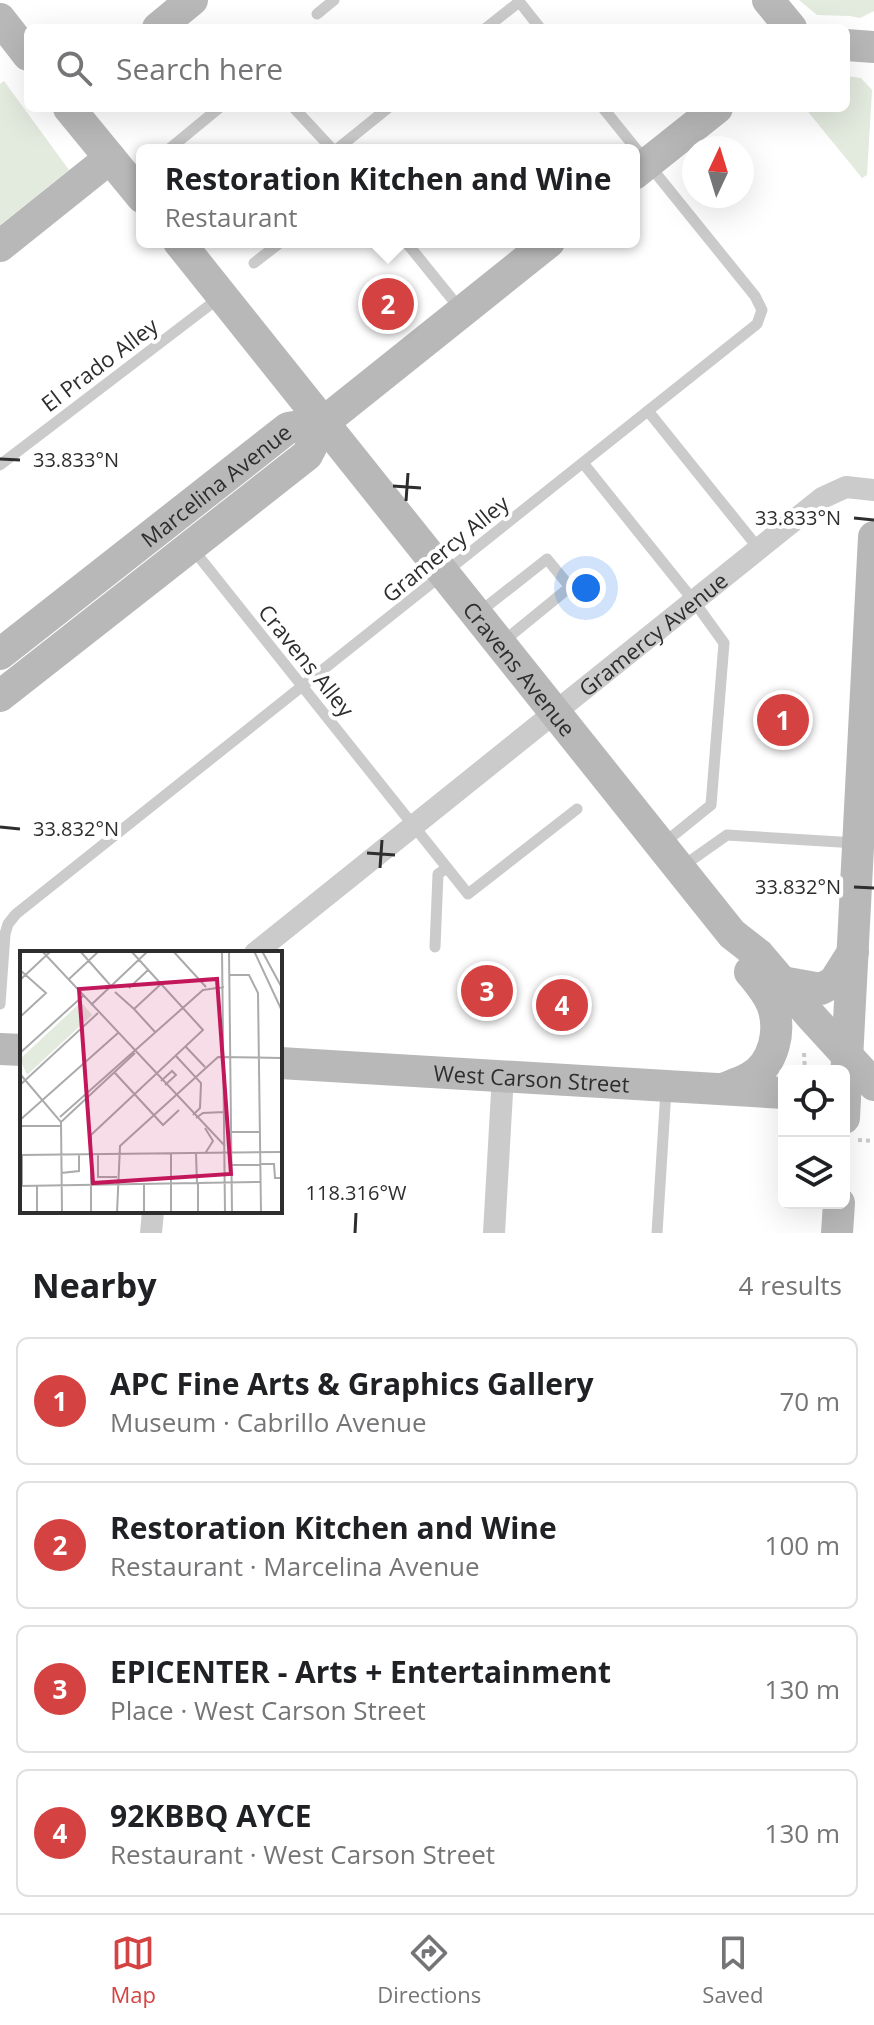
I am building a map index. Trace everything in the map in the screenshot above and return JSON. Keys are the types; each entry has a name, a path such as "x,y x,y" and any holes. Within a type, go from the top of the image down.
{"street":[{"path":"163,24 192,0"},
{"path":"768,0 788,24"},
{"path":"850,45 874,47"},
{"path":"72,112 136,190"},
{"path":"640,169 712,112"},
{"path":"0,246 110,158"},
{"name":"Cravens Avenue","path":"184,248 732,934 759,955 847,1056"},
{"name":"Marcelina Avenue","path":"0,654 179,532 288,428 324,422 541,248"},
{"name":"Gramercy Avenue","path":"258,951 822,498 846,487 874,490"},
{"path":"0,696 179,532"},
{"path":"856,1099 847,1056 874,537"},
{"path":"721,1089 750,1078 762,1069 771,1057 775,1038 774,1008 768,994 745,965 732,934"},
{"path":"782,982 821,989 834,982 853,952"},
{"path":"0,1049 20,1050"},
{"name":"West Carson Street","path":"282,1063 778,1093"},
{"path":"494,1233 503,1075"},
{"path":"837,1233 839,1209"},
{"path":"151,1233 153,1213"}],"lane":[{"path":"317,14 334,0"},
{"path":"491,24 518,1 537,24"},
{"path":"175,144 214,112"},
{"path":"298,112 328,144"},
{"path":"342,144 383,112"},
{"name":"Gramercy Alley","path":"605,112 625,144"},
{"name":"Gramercy Alley","path":"0,1004 5,934 16,914 757,324 762,310 755,296 640,169"},
{"path":"254,263 273,248"},
{"path":"411,248 461,311"},
{"name":"El Prado Alley","path":"0,465 222,296"},
{"path":"648,411 759,549"},
{"path":"583,463 724,643 711,805 671,856"},
{"name":"Cravens Alley","path":"179,532 468,894 577,809"},
{"path":"476,614 547,559 570,587 500,644"},
{"path":"671,856 727,835 856,843"},
{"path":"435,947 438,874 447,868"},
{"path":"657,1233 666,1086"}],"path":[{"path":"804,1053 805,1065"}],"shaded area":[{"path":"799,0 874,0 874,11 860,18 817,15"},
{"path":"850,77 861,78 872,90 867,175 862,178 808,112 850,112"},
{"path":"4,81 69,170 0,225 0,84"}],"place":[{"name":"Restoration Kitchen and Wine","path":"388,304"},
{"name":"APC Fine Arts & Graphics Gallery","path":"783,720"},
{"name":"EPICENTER - Arts + Entertainment","path":"487,991"},
{"name":"92KBBQ AYCE","path":"562,1005"}]}
